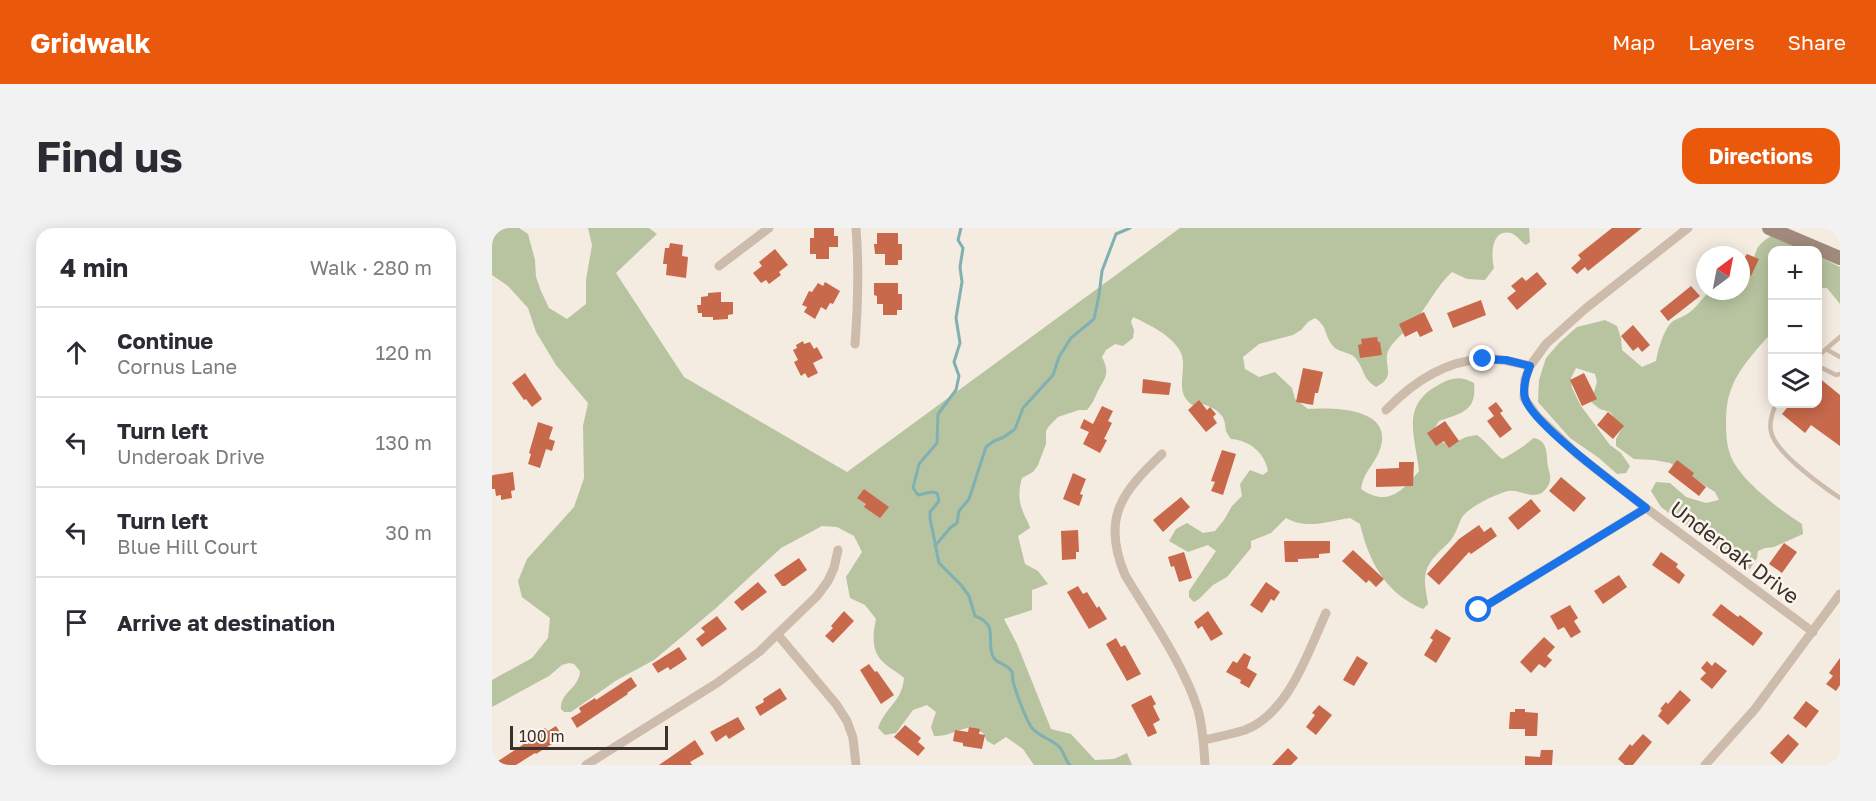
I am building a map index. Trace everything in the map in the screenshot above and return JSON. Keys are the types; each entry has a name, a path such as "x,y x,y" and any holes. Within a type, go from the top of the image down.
{"main road":[{"path":"1769,228 1840,258"}],"street":[{"path":"719,266 769,228"},
{"path":"855,344 858,308 856,228"},
{"name":"Underoak Drive","path":"1688,228 1566,324 1546,344 1530,366 1524,398 1536,416 1578,455 1813,632"},
{"path":"1386,410 1415,384 1444,368 1483,359 1506,360 1530,366"},
{"path":"1162,454 1129,488 1120,505 1115,520 1115,548 1125,575 1188,685 1198,711 1204,740 1205,765"},
{"path":"1479,610 1646,508"},
{"path":"586,765 736,671 778,635 817,596 834,568 837,550"},
{"path":"1705,765 1755,709 1840,594"},
{"path":"1204,740 1246,729 1264,720 1277,708 1289,691 1326,613"},
{"path":"778,635 836,704 847,721 853,738 856,765"}],"lane":[{"path":"1820,354 1840,337"},
{"path":"1826,349 1840,357"},
{"path":"1822,368 1836,375 1840,374"},
{"path":"1775,408 1770,423 1772,435 1781,450 1840,498"}],"green space":[{"path":"492,228 519,228 528,234 541,291 549,308 567,319 586,304 586,280 592,245 588,228 649,228 657,234 616,273 684,377 847,472 1180,228 1529,228 1530,242 1526,245 1511,233 1499,235 1493,250 1494,268 1485,280 1467,279 1452,272 1447,277 1419,316 1390,347 1387,356 1388,375 1376,387 1366,377 1355,357 1333,346 1324,328 1315,318 1293,335 1259,344 1243,357 1245,369 1259,377 1275,372 1292,388 1295,399 1308,409 1347,410 1360,413 1372,419 1379,426 1382,437 1379,452 1366,474 1361,489 1370,494 1379,497 1393,495 1400,491 1419,471 1413,422 1419,401 1427,392 1444,382 1457,378 1474,383 1473,400 1466,410 1439,421 1433,431 1433,442 1454,443 1477,435 1502,459 1533,438 1538,439 1546,449 1550,482 1539,494 1530,495 1508,491 1482,502 1464,515 1451,540 1428,567 1425,588 1428,604 1423,609 1410,603 1389,586 1374,564 1360,524 1350,518 1310,524 1294,522 1286,518 1271,533 1251,541 1251,548 1227,577 1213,585 1194,602 1189,597 1189,591 1216,551 1208,545 1188,552 1169,541 1176,529 1187,523 1203,533 1215,531 1232,506 1242,496 1240,484 1250,470 1263,475 1268,471 1260,453 1244,442 1231,439 1226,431 1223,417 1218,412 1203,404 1196,407 1188,402 1182,388 1183,366 1180,351 1166,335 1133,317 1131,322 1134,330 1133,338 1123,346 1115,344 1106,350 1102,357 1106,376 1090,406 1087,410 1079,410 1058,417 1049,426 1046,431 1046,444 1038,465 1033,472 1022,478 1020,501 1030,528 1018,536 1025,564 1038,571 1048,584 1032,590 1032,610 1004,619 1017,644 1051,729 1071,734 1095,760 1114,759 1127,753 1132,765 1034,765 1023,749 1006,737 994,745 987,741 983,733 971,727 934,736 931,727 936,712 927,705 913,710 896,733 885,735 878,728 885,714 897,699 904,678 883,663 878,655 874,640 876,619 865,605 850,598 846,577 862,552 854,536 837,527 822,526 781,548 716,608 654,660 617,680 571,712 564,712 561,709 561,703 579,677 580,671 574,664 569,663 492,707 492,680 532,658 548,638 550,618 522,597 518,581 527,559 574,507 584,478 583,426 588,403 556,365 536,332 528,308 508,286 492,275"},
{"path":"1772,235 1796,246 1768,246 1768,336 1744,365 1732,387 1726,423 1728,446 1732,459 1745,477 1763,495 1802,524 1803,534 1774,547 1758,551 1757,558 1750,569 1738,564 1661,507 1651,491 1656,482 1670,483 1686,497 1706,503 1719,500 1715,492 1670,463 1634,459 1616,446 1616,439 1622,428 1610,412 1600,409 1591,402 1597,382 1595,374 1576,368 1571,378 1572,388 1581,406 1610,445 1621,453 1630,466 1626,473 1617,474 1570,438 1538,402 1539,380 1546,358 1577,327 1605,320 1617,326 1622,350 1642,367 1656,361 1664,334 1670,324 1686,315 1702,300 1750,300 1750,269 1757,249"},
{"path":"1822,258 1840,267 1840,304 1827,288 1822,288"}],"building":[{"path":"814,228 834,228 834,236 838,236 838,247 829,247 829,259 816,259 816,254 810,254 810,238 814,238"},
{"path":"1612,228 1642,228 1588,271 1585,267 1577,274 1571,268 1581,259 1578,255"},
{"path":"877,233 898,233 898,244 902,244 902,260 898,260 898,265 885,265 885,254 875,254 874,244 877,244"},
{"path":"670,243 683,245 682,256 688,257 686,278 666,275 667,264 663,264 665,248 669,248"},
{"path":"775,249 788,265 779,272 781,275 769,284 766,280 761,283 753,273 762,266 759,262"},
{"path":"1750,255 1759,259 1750,276"},
{"path":"1537,272 1547,284 1517,310 1507,298 1516,291 1511,286 1522,277 1526,281"},
{"path":"825,282 840,291 833,304 830,303 826,310 821,307 815,319 804,312 807,307 802,305 809,291 812,292 818,283 823,286"},
{"path":"874,283 898,283 898,294 902,294 902,310 897,310 897,315 883,315 883,304 877,304 877,296 874,295"},
{"path":"1691,286 1696,292 1696,299 1668,321 1660,311"},
{"path":"721,292 721,302 733,302 733,314 728,315 728,319 713,320 713,317 702,317 702,313 698,313 697,305 701,305 701,297 708,296 708,293"},
{"path":"1481,300 1486,315 1453,328 1447,313"},
{"path":"1424,312 1433,331 1420,337 1417,331 1405,337 1399,324"},
{"path":"1633,325 1650,345 1642,352 1638,347 1633,351 1621,336"},
{"path":"1377,337 1382,355 1360,358 1358,345 1362,344 1361,339"},
{"path":"803,341 804,344 810,342 814,349 817,347 823,358 813,363 818,373 808,378 805,373 801,376 794,362 798,360 793,350"},
{"path":"1303,368 1323,372 1313,405 1296,402"},
{"path":"525,373 542,399 532,407 512,383"},
{"path":"1584,373 1597,399 1582,406 1570,380"},
{"path":"1143,379 1171,383 1169,395 1142,393"},
{"path":"1822,380 1840,395 1840,446 1811,425 1805,433 1782,414 1787,408 1822,408"},
{"path":"1199,400 1207,410 1210,407 1216,414 1213,417 1217,423 1206,432 1188,410"},
{"path":"1496,402 1503,411 1500,413 1512,429 1500,438 1487,421 1494,416 1488,408"},
{"path":"1102,406 1113,411 1108,421 1112,423 1104,439 1107,440 1100,453 1083,444 1089,432 1080,428 1084,419 1093,424"},
{"path":"1608,412 1624,426 1613,439 1597,425"},
{"path":"1445,421 1459,441 1449,448 1444,441 1436,446 1427,433"},
{"path":"538,422 553,427 549,439 555,441 552,451 546,449 540,468 528,464"},
{"path":"1222,450 1236,454 1223,495 1211,491 1215,482 1211,481"},
{"path":"1677,460 1694,473 1692,476 1706,487 1699,496 1668,472"},
{"path":"1399,462 1414,462 1413,486 1376,487 1376,469 1399,468"},
{"path":"513,472 515,490 511,491 512,498 501,500 501,495 496,496 495,489 492,489 492,476"},
{"path":"1073,473 1086,479 1080,494 1083,495 1079,506 1063,499"},
{"path":"1561,477 1586,498 1574,512 1549,491"},
{"path":"864,489 889,507 880,518 864,507 866,504 857,498"},
{"path":"1181,497 1190,507 1163,532 1153,520"},
{"path":"1531,499 1541,511 1518,530 1508,518"},
{"path":"1479,525 1484,532 1491,527 1497,536 1471,554 1469,552 1439,585 1427,574 1459,539"},
{"path":"1078,530 1079,552 1076,552 1076,559 1062,560 1061,531"},
{"path":"1284,541 1330,541 1330,553 1319,554 1319,558 1285,562"},
{"path":"1784,543 1797,552 1782,573 1769,564"},
{"path":"1353,550 1384,579 1376,587 1369,580 1366,583 1342,561"},
{"path":"1184,552 1192,578 1179,582 1174,566 1171,567 1168,557"},
{"path":"1661,552 1678,564 1676,567 1685,575 1679,584 1652,565"},
{"path":"799,558 807,570 782,586 774,575"},
{"path":"1619,575 1627,587 1603,604 1594,591"},
{"path":"758,582 767,592 742,611 734,602"},
{"path":"1266,582 1280,592 1274,601 1271,599 1262,613 1250,605"},
{"path":"1078,586 1083,594 1087,592 1107,619 1089,629 1067,592"},
{"path":"1721,604 1763,633 1753,646 1712,615"},
{"path":"1570,605 1578,618 1574,621 1581,632 1571,638 1564,627 1558,630 1550,616"},
{"path":"844,611 854,621 833,643 825,636"},
{"path":"1208,611 1223,634 1211,641 1202,626 1198,629 1194,622"},
{"path":"717,616 727,629 702,647 696,639 705,632 701,628"},
{"path":"1436,629 1451,638 1436,663 1424,655 1433,640 1430,638"},
{"path":"1544,637 1555,647 1547,656 1552,660 1545,668 1539,664 1531,673 1520,662"},
{"path":"1116,638 1121,647 1125,645 1141,674 1127,681 1106,644"},
{"path":"679,647 687,659 670,670 668,667 658,673 652,664"},
{"path":"1244,653 1251,657 1247,668 1257,674 1249,688 1240,683 1241,680 1226,672 1233,661 1237,663"},
{"path":"1357,656 1368,663 1354,686 1343,680"},
{"path":"1840,658 1840,685 1836,691 1826,684 1833,676 1829,673"},
{"path":"1707,661 1712,666 1715,662 1727,671 1712,689 1700,679 1706,673 1701,668"},
{"path":"869,664 875,672 877,671 894,695 881,704 860,670"},
{"path":"631,677 637,686 577,728 571,718 581,712 579,708 595,698 596,700"},
{"path":"780,688 787,699 760,716 755,707"},
{"path":"1680,690 1691,700 1668,725 1658,716 1662,710 1660,709 1666,702 1668,704"},
{"path":"1151,695 1156,704 1153,706 1160,720 1153,724 1157,733 1148,737 1131,705"},
{"path":"1806,701 1819,711 1806,728 1793,718"},
{"path":"1319,705 1332,715 1316,735 1306,727 1315,715 1312,713"},
{"path":"1515,709 1538,713 1537,736 1525,736 1525,729 1509,729 1510,712 1515,712"},
{"path":"738,717 745,729 729,739 726,735 716,742 710,732"},
{"path":"905,725 921,738 918,742 925,748 918,756 894,737"},
{"path":"556,726 563,737 536,754 516,765 492,765 539,734 538,732 545,728 548,731"},
{"path":"969,727 980,729 979,734 985,735 982,749 963,746 963,743 953,741 955,730 968,732"},
{"path":"1643,734 1652,742 1633,765 1625,765 1618,759 1630,744 1632,746"},
{"path":"1788,734 1799,744 1782,764 1770,753"},
{"path":"695,740 704,754 690,762 692,765 659,765"},
{"path":"1288,748 1298,758 1291,765 1272,765"},
{"path":"1541,750 1553,750 1552,765 1525,765 1525,756 1540,757"}],"waterway":[{"path":"961,228 958,240 963,248 960,267 962,282 956,318 960,343 954,362 959,376 956,390 938,414 937,443 919,464 913,488 918,495 937,493 939,501 930,512 930,518 939,563 969,596 975,616 987,623 992,654 1012,672 1017,695 1032,728 1058,746 1070,765"},
{"path":"935,546 957,523 959,511 969,499 986,447 1015,429 1023,408 1053,375 1059,357 1071,338 1094,319 1102,271 1116,234 1130,228"}],"route":[{"path":"1479,610 1646,508 1578,455 1536,416 1524,398 1524,387 1530,366 1506,360 1483,359"}]}
